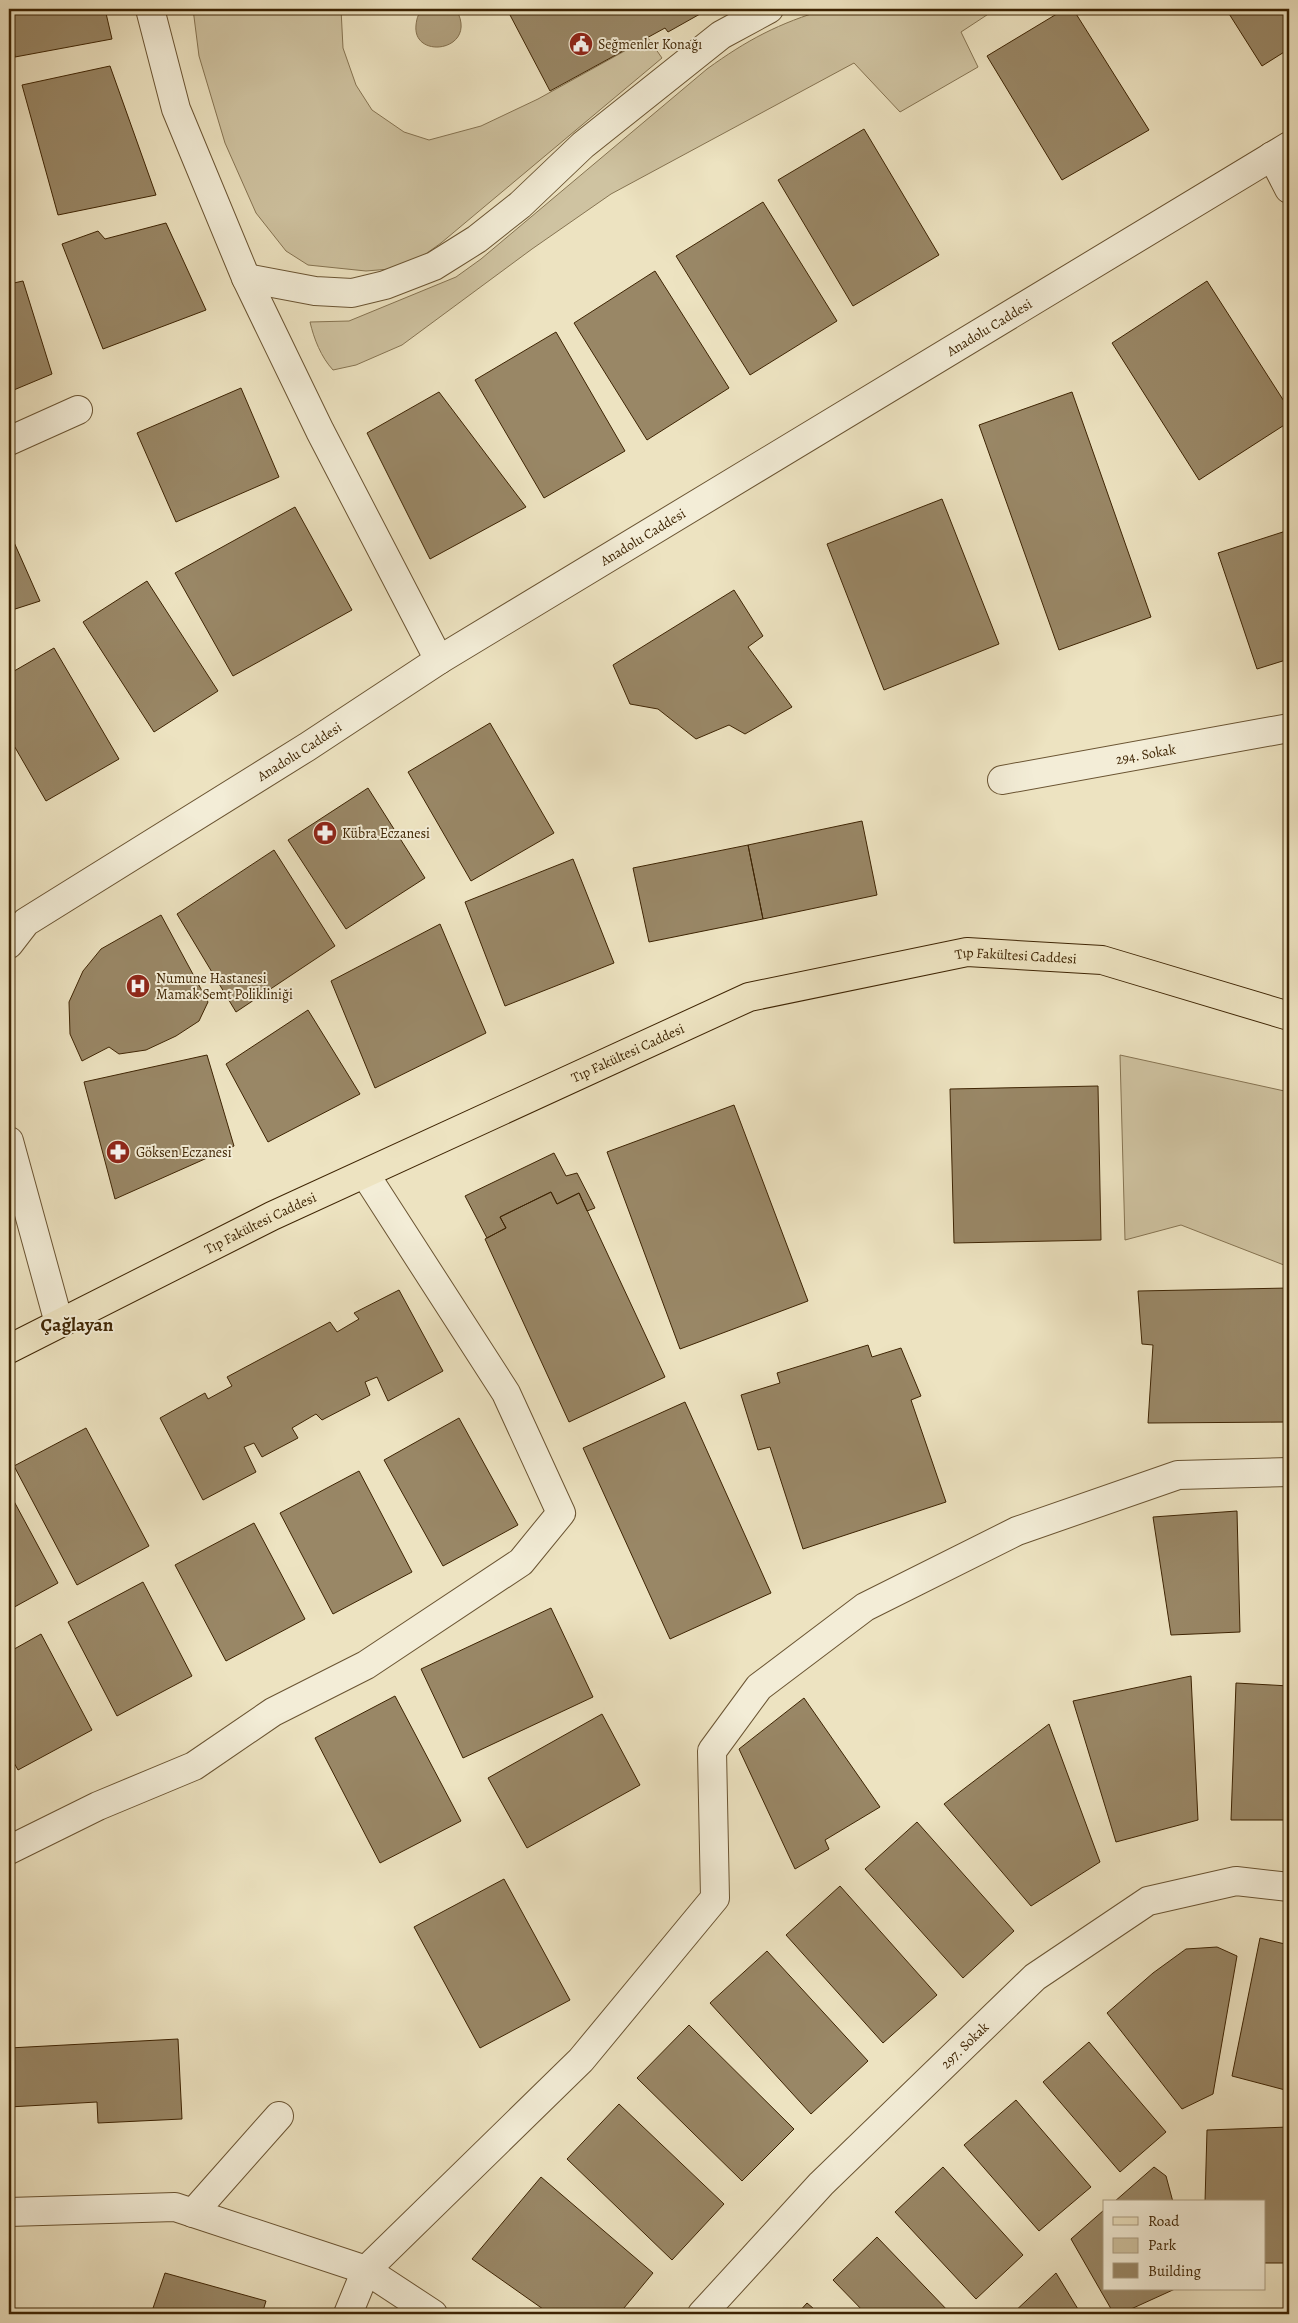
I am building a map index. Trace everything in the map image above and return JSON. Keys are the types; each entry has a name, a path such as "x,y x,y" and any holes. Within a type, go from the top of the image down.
{"main road":[{"name":"Tıp Fakültesi Caddesi","path":"9,1349 272,1216 749,998 967,952 1102,960 1289,1016"}],"street":[{"path":"150,9 176,109 246,278 320,431 439,660"},
{"path":"246,278 315,291 352,293 385,285 434,266 477,239 583,145 721,35 769,9"},
{"path":"1281,151 1289,189"},
{"name":"Anadolu Caddesi","path":"9,944 26,922 307,747 439,660 1281,151"},
{"path":"9,441 78,410"},
{"name":"294. Sokak","path":"1002,780 1289,728"},
{"path":"9,1141 59,1323"},
{"path":"9,1850 98,1806 194,1766 273,1712 366,1665 521,1562 561,1513 506,1393 365,1174"},
{"path":"348,2314 366,2270 581,2060 715,1898 712,1751 759,1687 865,1607 1017,1531 1178,1475 1289,1472"},
{"name":"297. Sokak","path":"702,2314 821,2184 1035,1977 1148,1902 1236,1881 1289,1887"},
{"path":"194,2213 279,2116"},
{"path":"9,2212 175,2207 366,2270 433,2314"}],"green space":[{"path":"193,9 341,9 343,48 356,85 372,110 404,132 429,140 481,126 538,99 648,38 662,58 441,243 416,261 390,269 366,271 308,265 286,251 256,213 225,143 199,56"},
{"path":"827,9 996,9 961,32 978,67 900,112 854,63 611,194 532,249 402,345 356,365 333,370 329,365 318,348 310,322 349,321 456,277 481,259 707,69 736,49 778,26"},
{"path":"1120,1055 1289,1092 1289,1267 1181,1225 1125,1240"}],"shaded area":[{"path":"425,9 456,9 461,23 459,34 453,42 444,46 433,47 424,44 418,36 416,25 417,17"}],"building":[{"path":"9,9 105,9 112,39 15,57"},
{"name":"Seğmenler Konağı","path":"520,9 697,9 700,14 668,32 665,28 550,91 510,15"},
{"path":"1065,9 1073,9 1149,130 1062,180 987,56"},
{"path":"1226,9 1289,9 1289,49 1262,66"},
{"path":"110,66 156,195 58,215 22,85"},
{"path":"864,129 939,255 853,306 778,180"},
{"path":"763,202 837,321 750,375 676,256"},
{"path":"166,223 206,310 103,349 62,244 98,231 105,239"},
{"path":"655,271 729,388 647,440 574,323"},
{"path":"23,281 52,374 9,392 9,284"},
{"path":"1207,281 1289,409 1289,422 1199,480 1112,343"},
{"path":"556,332 625,451 544,498 475,380"},
{"path":"241,388 279,477 176,522 137,433"},
{"path":"439,392 526,507 430,559 367,433"},
{"path":"1072,392 1151,617 1059,650 979,425"},
{"path":"942,499 999,644 884,690 827,544"},
{"path":"295,507 352,610 233,676 175,573"},
{"path":"1289,530 1289,659 1257,669 1218,553"},
{"path":"9,531 40,601 9,611"},
{"path":"147,581 218,691 154,732 83,622"},
{"path":"734,590 763,636 748,647 792,707 745,734 729,725 696,739 658,709 630,704 613,665"},
{"path":"54,648 119,759 46,801 9,737 9,674"},
{"path":"490,723 554,833 471,881 408,772"},
{"path":"368,788 425,878 346,929 288,840"},
{"path":"862,821 877,895 763,919 748,845"},
{"path":"748,845 763,919 649,942 633,868"},
{"path":"274,850 335,946 236,1012 177,914"},
{"path":"573,859 614,963 505,1006 465,902"},
{"name":"Numune Hastanesi Mamak Semt Polikliniği","path":"161,915 208,1002 199,1021 176,1036 146,1050 119,1054 109,1047 82,1061 70,1034 69,1002 83,971 101,949"},
{"path":"440,924 486,1033 375,1088 331,981"},
{"path":"308,1010 360,1094 268,1142 226,1064"},
{"path":"207,1055 234,1146 115,1199 84,1082"},
{"path":"1098,1086 1101,1240 954,1243 950,1089"},
{"path":"734,1105 808,1301 680,1349 607,1152"},
{"path":"554,1153 566,1176 577,1173 595,1208 587,1211 579,1193 557,1204 551,1192 500,1217 506,1228 487,1238 465,1196"},
{"path":"551,1192 557,1204 579,1193 665,1377 569,1422 485,1239 506,1228 500,1217"},
{"path":"1289,1288 1289,1422 1148,1423 1153,1345 1142,1344 1138,1291"},
{"path":"399,1290 443,1371 388,1401 377,1377 365,1382 370,1395 322,1420 316,1414 292,1428 298,1438 262,1457 254,1443 244,1447 256,1472 203,1500 160,1418 205,1393 208,1399 232,1386 227,1377 330,1322 337,1332 359,1319 354,1313"},
{"path":"868,1345 872,1357 901,1348 921,1396 911,1400 946,1502 803,1549 770,1447 758,1450 741,1395 780,1383 777,1373"},
{"path":"685,1402 771,1593 670,1639 583,1448"},
{"path":"459,1418 518,1525 443,1566 384,1460"},
{"path":"86,1428 149,1546 77,1585 14,1466"},
{"path":"359,1471 412,1572 333,1614 280,1513"},
{"path":"9,1492 58,1583 9,1610"},
{"path":"1237,1511 1240,1632 1171,1635 1153,1517"},
{"path":"254,1523 305,1619 226,1661 175,1565"},
{"path":"143,1582 192,1676 117,1716 68,1622"},
{"path":"551,1608 593,1697 463,1758 421,1669"},
{"path":"41,1634 92,1730 18,1770 9,1754 9,1652"},
{"path":"1191,1676 1198,1820 1116,1842 1073,1701"},
{"path":"1236,1683 1289,1686 1289,1820 1231,1820"},
{"path":"395,1696 461,1821 380,1863 315,1738"},
{"path":"804,1698 880,1807 825,1840 829,1849 795,1869 739,1749"},
{"path":"602,1714 640,1785 527,1848 488,1778"},
{"path":"1049,1724 1100,1862 1031,1906 944,1804"},
{"path":"917,1822 1014,1931 963,1978 865,1869"},
{"path":"504,1879 570,2000 480,2048 414,1927"},
{"path":"840,1886 937,1995 883,2043 786,1935"},
{"path":"1260,1938 1289,1945 1289,2091 1232,2076"},
{"path":"1217,1947 1237,1956 1213,2094 1182,2109 1107,2013 1153,1973 1186,1949"},
{"path":"767,1951 868,2061 811,2114 710,2003"},
{"path":"689,2025 794,2129 742,2181 637,2078"},
{"path":"178,2039 182,2119 98,2123 97,2102 9,2107 9,2048"},
{"path":"1089,2042 1166,2132 1120,2172 1043,2082"},
{"path":"1016,2100 1091,2187 1039,2231 964,2145"},
{"path":"619,2104 724,2204 672,2260 567,2159"},
{"path":"1289,2127 1289,2263 1266,2263 1266,2200 1205,2200 1207,2130"},
{"path":"943,2167 1023,2255 976,2299 895,2212"},
{"path":"1154,2167 1166,2176 1172,2200 1116,2200"},
{"path":"541,2177 653,2273 619,2314 550,2314 472,2259"},
{"path":"1103,2211 1103,2290 1173,2290 1120,2314 1114,2314 1071,2239"},
{"path":"877,2237 951,2314 866,2314 833,2280"},
{"path":"165,2273 266,2301 262,2314 151,2314"},
{"path":"1056,2273 1081,2314 1012,2314"},
{"path":"807,2303 820,2314 797,2314"}],"place":[{"name":"Seğmenler Konağı","path":"581,44"},
{"name":"Kübra Eczanesi","path":"325,833"},
{"name":"Numune Hastanesi Mamak Semt Polikliniği","path":"138,986"},
{"name":"Göksen Eczanesi","path":"118,1152"}],"district":[{"name":"Çağlayan","path":"77,1325"}]}
